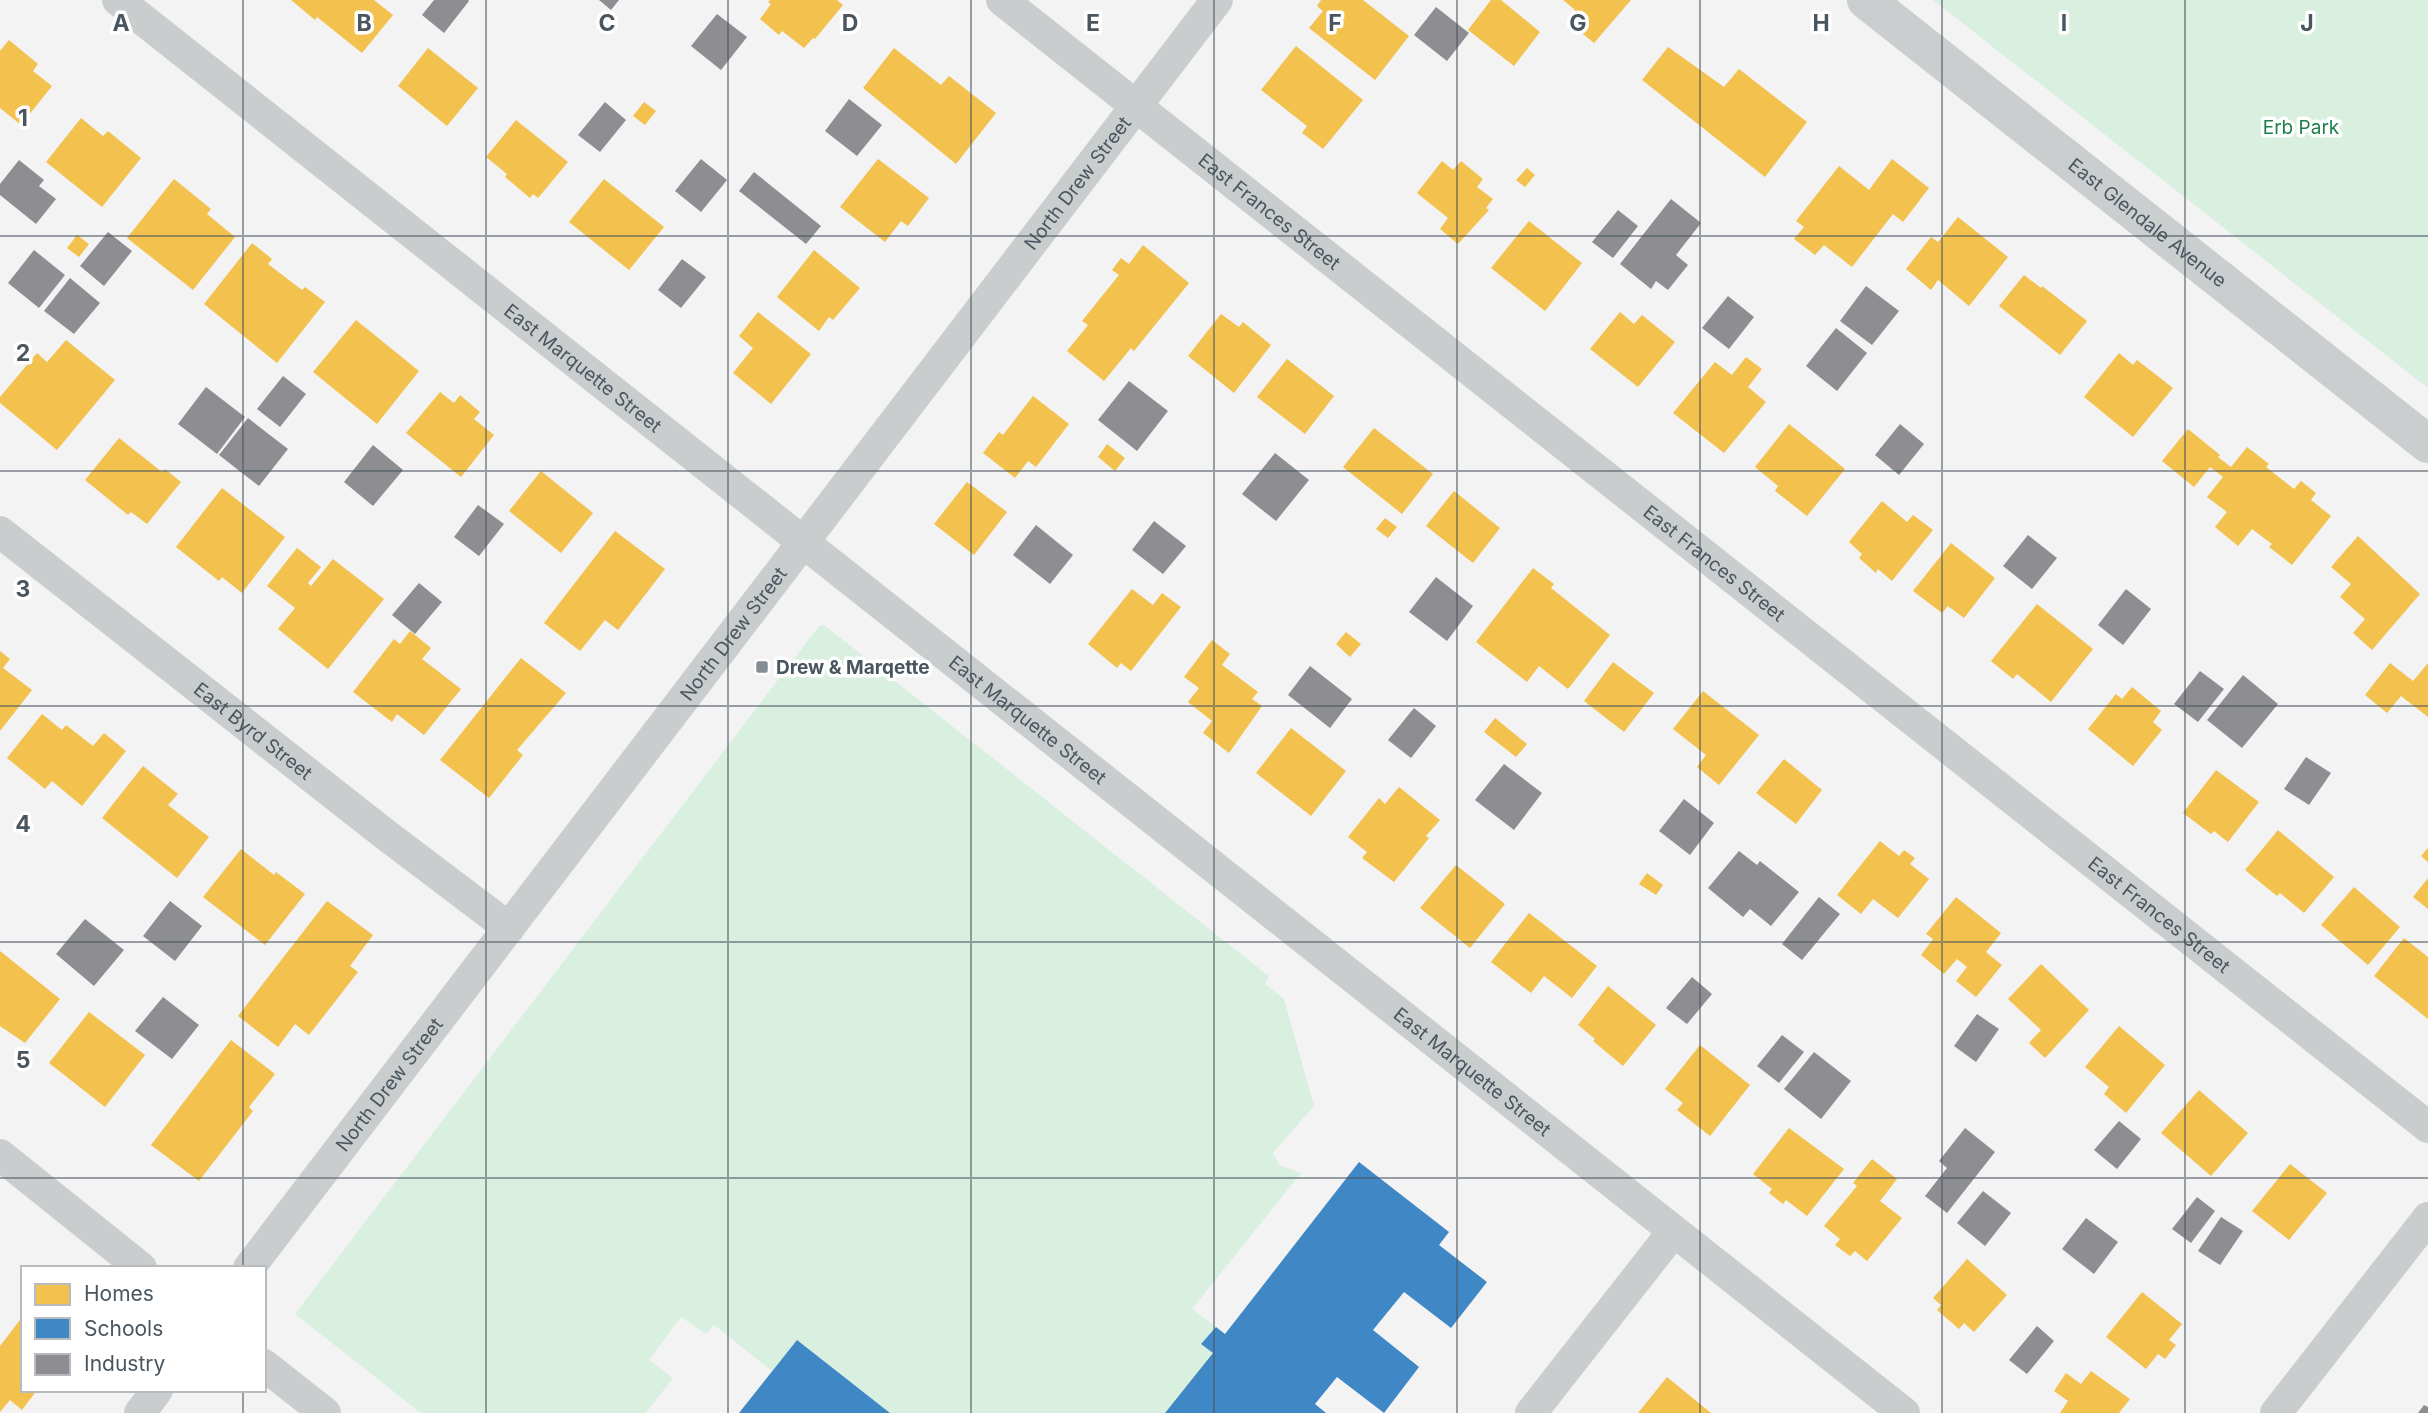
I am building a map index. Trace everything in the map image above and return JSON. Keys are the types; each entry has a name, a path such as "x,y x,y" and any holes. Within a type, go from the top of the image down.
{"street":[{"name":"East Marquette Street","path":"118,0 1904,1413"},
{"name":"East Frances Street","path":"1002,0 2428,1127"},
{"name":"North Drew Street","path":"251,1266 1217,0"},
{"name":"East Glendale Avenue","path":"1866,0 2428,444"},
{"name":"East Byrd Street","path":"0,531 375,827 509,928"},
{"path":"0,1155 139,1266"},
{"path":"2276,1413 2428,1218"},
{"path":"1531,1413 1673,1232"},
{"path":"266,1367 325,1413"},
{"path":"140,1413 156,1392"}],"green space":[{"name":"Erb Park","path":"1933,0 2428,0 2428,388"},
{"path":"824,625 1269,976 1265,984 1284,999 1314,1106 1273,1153 1279,1165 1301,1173 1192,1309 1216,1327 1202,1344 1213,1353 1165,1413 890,1413 797,1340 772,1371 714,1325 706,1334 681,1317 649,1360 673,1378 646,1413 421,1413 295,1314 819,626"}],"building: Homes":[{"path":"291,0 374,0 393,15 362,53"},
{"path":"837,0 843,5 815,39 804,48 782,31 779,35 760,19 771,4 768,2"},
{"path":"1321,0 1363,0 1409,36 1375,80 1309,28 1323,11 1317,6"},
{"path":"1491,0 1501,0 1540,32 1514,66 1468,30"},
{"path":"1563,0 1631,0 1594,43 1567,21 1575,10"},
{"path":"9,40 38,64 33,71 52,86 21,125 0,108 0,51"},
{"path":"1296,46 1363,100 1323,149 1302,133 1307,126 1261,90"},
{"path":"1668,47 1724,87 1739,69 1807,122 1765,177 1642,80"},
{"path":"428,48 478,88 447,126 398,86"},
{"path":"894,48 941,85 949,76 996,113 956,164 863,88"},
{"path":"644,102 656,111 645,125 633,116"},
{"path":"81,118 103,136 108,131 141,158 102,207 46,162"},
{"path":"516,120 568,162 538,198 533,194 530,198 486,157"},
{"path":"878,159 929,198 908,226 901,221 885,242 840,207"},
{"path":"1892,159 1929,188 1903,222 1893,214 1852,267 1824,245 1815,255 1794,239 1804,227 1796,221 1839,166 1869,190"},
{"path":"1442,161 1453,170 1461,161 1483,179 1477,187 1493,199 1486,208 1489,210 1458,244 1440,229 1448,218 1417,193"},
{"path":"1527,168 1535,175 1525,187 1516,180"},
{"path":"174,179 211,209 207,214 235,237 193,290 127,238"},
{"path":"604,179 664,227 629,270 569,222"},
{"path":"1958,217 2008,257 1969,306 1938,280 1931,290 1906,269 1931,237 1938,242"},
{"path":"1529,221 1582,263 1545,311 1491,268"},
{"path":"77,235 89,244 79,257 67,248"},
{"path":"252,243 272,259 268,264 302,290 305,287 325,302 277,363 204,304"},
{"path":"1143,245 1189,283 1134,351 1131,348 1104,381 1067,351 1088,325 1082,321 1119,275 1112,270 1121,258 1129,264"},
{"path":"814,250 860,288 833,320 829,317 819,331 777,297"},
{"path":"2024,275 2087,321 2060,355 1999,306"},
{"path":"758,312 811,354 771,404 733,373 753,348 739,336"},
{"path":"1620,312 1634,324 1642,315 1675,342 1638,387 1590,349"},
{"path":"1221,314 1239,327 1243,322 1271,345 1234,393 1188,356"},
{"path":"356,320 419,371 377,424 313,372"},
{"path":"66,340 115,380 57,450 0,403 0,397 37,353 47,362"},
{"path":"2119,353 2133,365 2137,360 2173,388 2133,437 2084,397"},
{"path":"1746,357 1762,369 1748,387 1766,402 1724,453 1673,413 1715,362 1732,375"},
{"path":"1287,359 1334,396 1305,434 1257,397"},
{"path":"440,392 454,403 460,395 480,412 474,419 494,435 461,477 406,433"},
{"path":"1033,396 1069,424 1036,467 1028,461 1015,478 983,453 999,432 1003,435"},
{"path":"1789,424 1845,469 1807,516 1775,491 1778,486 1755,467"},
{"path":"1374,428 1433,474 1402,514 1343,467"},
{"path":"2188,429 2231,467 2247,447 2269,464 2266,467 2294,489 2301,481 2316,493 2311,500 2331,516 2292,565 2269,547 2272,544 2252,529 2238,546 2215,527 2227,512 2207,497 2223,477 2210,467 2194,487 2162,461"},
{"path":"119,438 162,472 165,469 181,482 147,524 131,512 128,515 85,480"},
{"path":"1107,444 1125,458 1115,471 1098,457"},
{"path":"541,471 593,513 561,553 509,511"},
{"path":"967,482 1007,512 974,555 934,524"},
{"path":"222,488 285,537 242,593 222,577 219,581 176,547"},
{"path":"1454,491 1500,528 1473,563 1426,526"},
{"path":"1882,501 1907,522 1913,515 1933,530 1892,581 1878,569 1876,573 1859,558 1862,554 1849,542"},
{"path":"1385,518 1397,527 1388,538 1376,529"},
{"path":"615,531 665,569 618,630 605,620 580,651 544,623"},
{"path":"2358,536 2420,594 2372,650 2353,633 2365,619 2340,597 2351,584 2331,567"},
{"path":"1951,543 1995,578 1964,618 1948,606 1942,613 1913,591"},
{"path":"297,548 321,567 308,583 311,586 333,559 384,599 328,669 278,629 295,608 267,586"},
{"path":"1533,568 1554,584 1551,588 1610,635 1568,689 1539,666 1527,682 1476,642"},
{"path":"1132,589 1153,605 1162,593 1181,607 1131,671 1121,663 1117,668 1088,644"},
{"path":"2037,604 2093,649 2051,702 2017,674 2013,679 1991,661"},
{"path":"410,631 431,648 422,659 461,689 424,735 397,714 392,722 353,692 394,639 400,644"},
{"path":"1346,632 1361,644 1350,657 1336,644"},
{"path":"1212,640 1230,654 1222,665 1258,692 1252,699 1262,706 1229,753 1203,733 1212,721 1188,702 1199,688 1184,677"},
{"path":"0,651 10,659 3,668 32,690 0,731"},
{"path":"521,658 566,693 517,750 523,755 489,798 440,760"},
{"path":"1613,662 1654,693 1624,732 1584,701"},
{"path":"2390,663 2413,681 2428,663 2428,717 2401,696 2387,713 2365,695"},
{"path":"2132,687 2161,711 2153,722 2162,730 2133,766 2088,729 2116,694 2122,699"},
{"path":"1703,691 1759,735 1719,785 1697,767 1706,755 1673,729"},
{"path":"42,714 62,730 66,725 93,746 104,733 126,751 82,806 52,781 45,789 7,758"},
{"path":"1495,718 1527,744 1516,757 1484,732"},
{"path":"1291,728 1346,771 1311,816 1256,773"},
{"path":"1784,759 1822,790 1796,824 1756,793"},
{"path":"143,766 178,794 168,805 209,837 177,878 102,818"},
{"path":"2216,770 2259,802 2228,842 2214,831 2211,834 2183,813"},
{"path":"1399,787 1440,820 1394,882 1362,858 1367,852 1348,837 1379,798 1385,804"},
{"path":"2278,830 2334,877 2304,913 2280,893 2277,896 2245,870"},
{"path":"1880,841 1899,856 1904,850 1915,858 1910,864 1929,879 1898,918 1873,899 1861,914 1837,895"},
{"path":"2428,848 2428,862 2421,856"},
{"path":"241,849 274,875 276,872 305,894 265,945 203,897"},
{"path":"1456,865 1505,904 1470,948 1420,908"},
{"path":"1647,873 1663,885 1656,895 1639,884"},
{"path":"2428,878 2428,909 2413,897"},
{"path":"2354,887 2400,927 2368,965 2321,925"},
{"path":"1956,897 2001,933 1986,952 2002,965 1976,997 1956,981 1967,967 1957,959 1944,974 1921,955 1933,939 1926,934"},
{"path":"327,901 373,935 350,966 358,972 309,1035 295,1024 278,1047 238,1016"},
{"path":"1529,913 1597,966 1572,998 1544,976 1531,993 1491,962"},
{"path":"2404,938 2428,957 2428,1019 2374,976"},
{"path":"0,951 60,999 25,1043 0,1026"},
{"path":"2041,964 2089,1010 2045,1058 2029,1043 2041,1030 2008,999"},
{"path":"1608,986 1656,1025 1623,1066 1578,1025"},
{"path":"89,1012 145,1055 105,1107 49,1063"},
{"path":"2119,1026 2165,1065 2126,1113 2104,1094 2109,1087 2085,1067"},
{"path":"231,1040 275,1074 249,1107 253,1111 199,1181 151,1145"},
{"path":"1700,1045 1750,1085 1710,1136 1677,1110 1683,1103 1665,1089"},
{"path":"2199,1090 2248,1133 2211,1176 2161,1133"},
{"path":"1789,1128 1844,1169 1807,1216 1786,1200 1783,1204 1769,1193 1772,1189 1753,1174"},
{"path":"1872,1159 1897,1179 1880,1201 1902,1218 1867,1261 1855,1251 1850,1256 1835,1245 1840,1239 1824,1226 1857,1186 1853,1183"},
{"path":"2290,1164 2327,1193 2289,1240 2252,1211"},
{"path":"1967,1259 2007,1295 1974,1332 1964,1323 1959,1329 1937,1310 1941,1305 1933,1298"},
{"path":"2142,1292 2182,1324 2169,1340 2176,1345 2165,1359 2158,1354 2146,1369 2106,1337"},
{"path":"21,1319 21,1392 36,1392 22,1410 10,1400 0,1412 0,1346"},
{"path":"2091,1371 2130,1399 2119,1413 2060,1413 2068,1401 2054,1391 2066,1373 2081,1384"},
{"path":"1667,1377 1711,1413 1638,1413"}],"building: Schools":[{"path":"1359,1162 1449,1232 1439,1245 1487,1282 1451,1328 1404,1292 1373,1330 1419,1367 1384,1413 1337,1377 1315,1404 1326,1413 1165,1413 1213,1353 1201,1344 1216,1327 1225,1334"},
{"path":"797,1340 890,1413 739,1413"}],"building: Industry":[{"path":"434,0 469,1 444,33 422,15"},
{"path":"599,0 619,0 611,10"},
{"path":"1436,7 1469,33 1447,61 1414,35"},
{"path":"717,14 747,37 721,70 691,46"},
{"path":"849,99 882,125 857,156 825,131"},
{"path":"605,102 626,120 600,152 578,135"},
{"path":"701,159 727,180 701,212 675,191"},
{"path":"19,160 44,180 39,186 56,199 36,224 0,195 0,184"},
{"path":"754,172 821,226 806,244 739,191"},
{"path":"1671,199 1701,223 1676,255 1688,265 1668,290 1656,281 1651,289 1620,264"},
{"path":"1618,210 1638,226 1613,258 1592,242"},
{"path":"108,232 132,251 104,286 80,266"},
{"path":"34,250 65,275 39,308 8,283"},
{"path":"682,259 706,277 681,308 658,290"},
{"path":"70,278 100,303 74,334 44,311"},
{"path":"1866,286 1899,311 1872,345 1840,321"},
{"path":"1728,296 1754,317 1729,349 1702,328"},
{"path":"1836,328 1867,353 1837,391 1806,366"},
{"path":"283,376 306,394 280,427 257,409"},
{"path":"1129,381 1168,411 1137,451 1098,420"},
{"path":"206,387 245,417 217,454 178,424"},
{"path":"248,418 288,449 259,486 219,455"},
{"path":"1900,424 1924,444 1899,475 1875,455"},
{"path":"373,445 403,470 373,506 344,482"},
{"path":"1275,453 1309,480 1276,521 1242,494"},
{"path":"478,505 504,524 479,556 454,537"},
{"path":"1154,521 1186,546 1163,574 1132,550"},
{"path":"1036,525 1073,555 1050,584 1013,555"},
{"path":"2028,535 2057,558 2032,589 2003,566"},
{"path":"1436,577 1473,606 1447,641 1409,612"},
{"path":"419,583 442,602 415,634 392,615"},
{"path":"2126,589 2151,609 2123,645 2098,625"},
{"path":"1310,666 1352,699 1330,728 1288,695"},
{"path":"2200,671 2224,689 2198,722 2174,704"},
{"path":"2243,675 2278,704 2242,748 2207,720"},
{"path":"1414,708 1436,726 1411,758 1388,740"},
{"path":"2306,757 2331,773 2309,805 2284,789"},
{"path":"1504,764 1542,793 1514,830 1475,800"},
{"path":"1684,799 1714,823 1690,855 1659,831"},
{"path":"1739,851 1757,865 1760,861 1799,892 1771,926 1750,909 1743,917 1708,888"},
{"path":"1819,897 1840,914 1802,960 1782,944"},
{"path":"170,901 202,926 175,961 143,936"},
{"path":"85,919 124,950 94,986 56,954"},
{"path":"1692,977 1712,994 1687,1024 1666,1008"},
{"path":"163,997 199,1025 172,1059 135,1031"},
{"path":"1977,1014 1999,1029 1976,1062 1954,1046"},
{"path":"1782,1035 1804,1052 1779,1083 1757,1066"},
{"path":"1814,1052 1851,1081 1821,1119 1784,1089"},
{"path":"2119,1121 2141,1139 2117,1169 2094,1150"},
{"path":"1965,1128 1995,1152 1947,1213 1925,1196 1947,1168 1939,1161"},
{"path":"1983,1191 2011,1213 1985,1246 1957,1223"},
{"path":"2197,1197 2215,1211 2191,1243 2172,1229"},
{"path":"2221,1217 2243,1231 2220,1265 2198,1251"},
{"path":"2086,1218 2118,1242 2094,1274 2062,1249"},
{"path":"2037,1326 2054,1341 2027,1374 2009,1360"},
{"path":"2424,1405 2428,1407 2428,1413 2418,1413"}],"place":[{"name":"Drew & Marqette","path":"762,667"}]}
